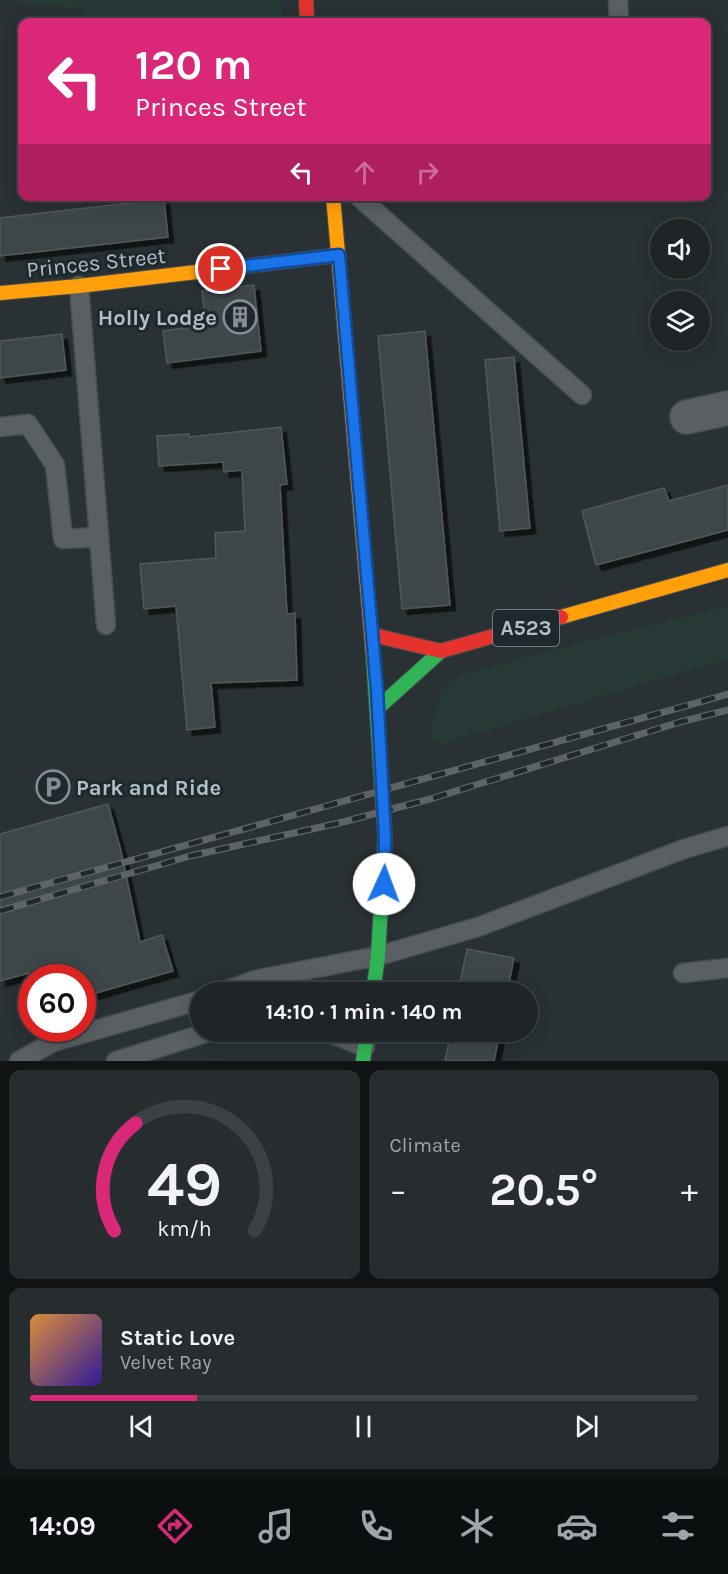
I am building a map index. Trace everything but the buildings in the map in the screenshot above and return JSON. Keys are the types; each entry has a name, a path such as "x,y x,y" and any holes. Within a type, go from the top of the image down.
{"main road":[{"path":"306,0 307,18"},
{"path":"334,201 373,635 385,837 374,982"},
{"name":"Princes Street","path":"0,293 79,286 339,255"},
{"name":"A523","path":"378,708 441,651 728,570"},
{"name":"A523","path":"373,635 441,651"}],"street":[{"path":"687,417 728,408"}],"lane":[{"path":"618,0 619,18"},
{"path":"364,201 582,395"},
{"path":"79,286 106,625"},
{"path":"0,427 28,424 55,465 63,539 99,537"},
{"path":"250,982 378,956 478,927 684,849 728,836"},
{"path":"683,973 728,968"},
{"path":"19,1061 53,1042 190,1003"},
{"path":"116,1061 190,1038"}],"shaded area":[{"path":"0,0 281,0 283,18 86,18 84,9"},
{"path":"728,605 728,659 440,744 430,738 441,694 462,674"}],"railway":[{"path":"0,897 728,694"},
{"path":"0,911 190,856 339,823 430,799 680,722 728,710"}],"traffic: fast":[{"path":"378,708 441,651"},
{"path":"373,655 385,837 374,982"},
{"path":"363,1061 366,1042"}],"traffic: slow":[{"path":"333,201 373,655"},
{"path":"0,293 79,286 339,255"},
{"path":"561,617 728,570"}],"traffic: jam":[{"path":"306,0 307,18"},
{"path":"373,635 441,651 561,617"}],"place":[{"name":"Holly Lodge","path":"240,317"},
{"name":"Park and Ride","path":"53,787"}],"route":[{"path":"221,269 339,255 377,690 385,837 384,884"}]}
